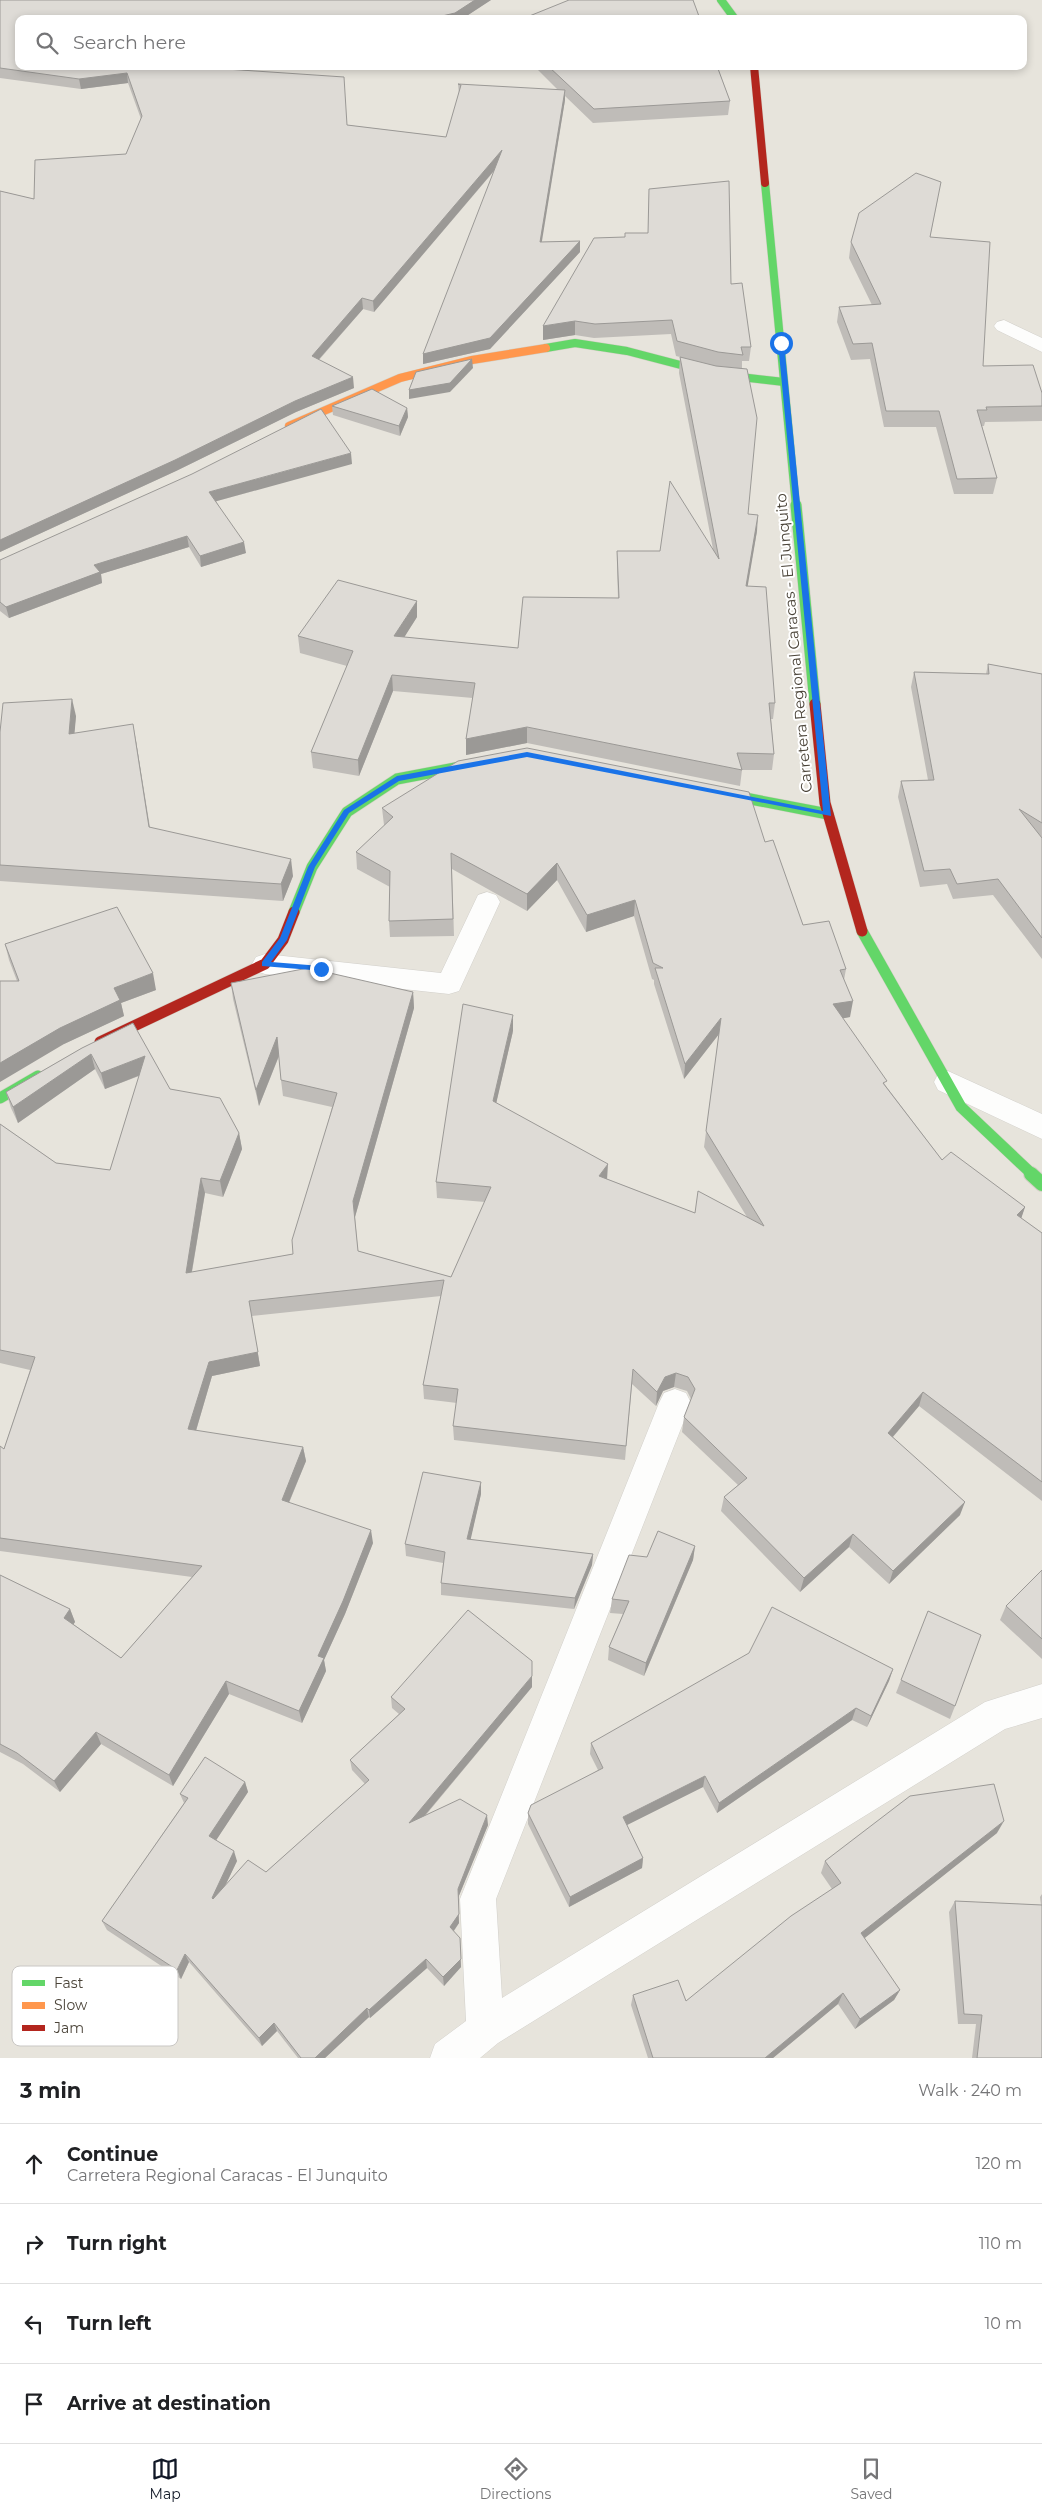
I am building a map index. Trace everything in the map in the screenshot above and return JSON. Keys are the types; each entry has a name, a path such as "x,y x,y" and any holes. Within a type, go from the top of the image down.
{"main road":[{"path":"721,0 732,15"},
{"name":"Carretera Regional Caracas - El Junquito","path":"754,70 825,802 828,814 864,937 961,1107 1042,1184"},
{"path":"279,431 400,378 472,360 574,343 636,353 715,374 784,382"},
{"path":"92,1046 265,964 284,940 312,867 347,812 397,778 490,761"},
{"path":"702,789 828,814"},
{"path":"0,1098 50,1069"}],"street":[{"path":"1004,326 1042,346"},
{"path":"265,964 450,984 487,902"},
{"path":"948,1082 1042,1127"},
{"path":"485,2030 478,1899 675,1403"},
{"path":"449,2058 485,2030 997,1714 1042,1701"}],"shaded area":[{"path":"0,0 1042,0 1042,2058 0,2058"}],"building":[{"path":"0,0 475,0 455,13 446,15 15,15 15,70 241,70 344,77 347,125 446,137 461,85 458,84 565,90 540,242 580,241 490,338 423,354 502,150 373,301 362,298 312,356 353,377 295,401 175,460 0,540 0,191 34,199 35,160 126,154 142,116 127,73 79,79 0,68"},
{"path":"569,0 693,0 699,15 532,15"},
{"path":"552,70 718,70 730,101 594,109"},
{"path":"916,173 941,182 930,237 990,242 983,366 1033,365 1042,393 1042,406 986,407 987,410 977,410 997,478 957,479 939,411 886,411 872,343 853,344 839,307 881,304 851,242 859,213"},
{"path":"729,181 731,284 742,283 751,347 741,347 743,355 718,352 677,341 672,320 595,324 575,321 543,326 594,238 625,237 625,233 648,233 649,189"},
{"path":"680,357 716,366 747,369 757,418 748,514 758,515 746,586 766,587 775,703 769,703 774,754 737,753 742,770 527,727 466,739 475,683 392,675 358,760 311,752 353,651 298,636 338,580 417,601 394,636 518,648 523,597 619,598 617,551 660,551 670,481 719,559"},
{"path":"472,359 450,383 409,390 416,372"},
{"path":"372,389 407,408 399,426 332,406"},
{"path":"321,409 351,453 209,492 244,542 200,556 187,536 94,565 100,572 6,607 0,602 0,560 192,474"},
{"path":"988,664 1042,674 1042,823 1019,809 1042,838 1042,938 998,879 957,884 950,869 924,871 901,781 934,780 914,672 989,674"},
{"path":"72,699 69,734 133,724 149,827 291,859 281,884 0,865 0,732 3,703"},
{"path":"527,748 749,792 765,842 773,840 803,925 829,921 846,969 840,970 853,1001 833,1004 887,1081 883,1083 942,1160 951,1152 1025,1207 1017,1215 1042,1233 1042,1482 923,1392 888,1433 965,1502 893,1571 853,1534 804,1578 724,1497 747,1478 684,1417 695,1389 688,1377 676,1373 665,1377 657,1392 633,1369 626,1446 453,1426 458,1389 423,1385 444,1280 249,1301 258,1352 209,1362 188,1429 303,1447 282,1500 371,1530 343,1601 318,1656 324,1658 299,1711 226,1681 169,1775 96,1732 54,1781 17,1753 0,1744 0,1575 70,1609 64,1618 121,1658 202,1566 0,1538 0,1446 4,1449 35,1357 0,1350 0,1124 56,1163 110,1170 145,1056 101,1073 91,1054 13,1107 6,1092 82,1048 133,1023 170,1089 220,1098 239,1133 220,1181 201,1178 186,1273 293,1254 292,1240 337,1093 281,1080 277,1037 256,1090 231,983 308,968 413,992 353,1201 358,1251 451,1277 491,1187 436,1182 463,1004 513,1015 493,1101 608,1164 599,1176 695,1213 698,1191 764,1226 706,1131 721,1018 685,1064 655,968 663,968 653,963 635,900 587,915 557,863 527,894 451,853 453,919 389,921 390,871 356,852 393,817 382,808 458,761"},
{"path":"117,907 153,973 114,988 120,1000 60,1028 0,1063 0,981 19,981 5,944"},
{"path":"423,1472 481,1482 467,1539 593,1554 575,1598 441,1583 445,1552 405,1544"},
{"path":"658,1531 695,1546 646,1663 609,1647 629,1601 612,1599 629,1555 647,1557"},
{"path":"1042,1570 1042,1639 1006,1606"},
{"path":"772,1607 893,1669 871,1716 856,1708 719,1803 705,1776 623,1817 643,1858 570,1897 528,1813 531,1805 603,1768 591,1743 749,1653"},
{"path":"468,1610 532,1661 532,1676 409,1823 460,1799 487,1815 458,1889 459,1914 450,1927 460,1938 461,1959 443,1977 426,1959 369,2010 367,2008 315,2058 301,2058 274,2023 259,2038 185,1954 178,1968 178,1966 171,1966 102,1921 188,1798 180,1794 205,1757 245,1782 209,1836 234,1851 213,1899 248,1860 266,1872 369,1780 350,1760 405,1709 391,1697"},
{"path":"928,1611 981,1635 955,1706 901,1680"},
{"path":"994,1784 1004,1821 861,1933 900,1990 860,2019 843,1993 765,2058 653,2058 633,1995 678,1980 686,2001 791,1916 841,1883 825,1861 910,1796"},
{"path":"955,1901 1042,1905 1042,2058 977,2058 982,2015 964,2014"}],"traffic: fast":[{"path":"721,0 732,15"},
{"path":"765,183 815,704"},
{"path":"546,348 575,343 627,351 715,374 784,382"},
{"path":"294,912 312,867 347,812 397,779 481,763"},
{"path":"714,792 828,814"},
{"path":"862,931 961,1107 1042,1184"},
{"path":"0,1098 38,1076"}],"traffic: slow":[{"path":"289,426 400,378 472,360 546,348"}],"traffic: jam":[{"path":"754,70 765,183"},
{"path":"815,704 825,803 862,931"},
{"path":"100,1042 265,964 283,940 294,912"}],"route":[{"path":"321,969 265,964 284,940 312,867 347,812 397,778 527,754 828,814 825,802 781,343"}]}
